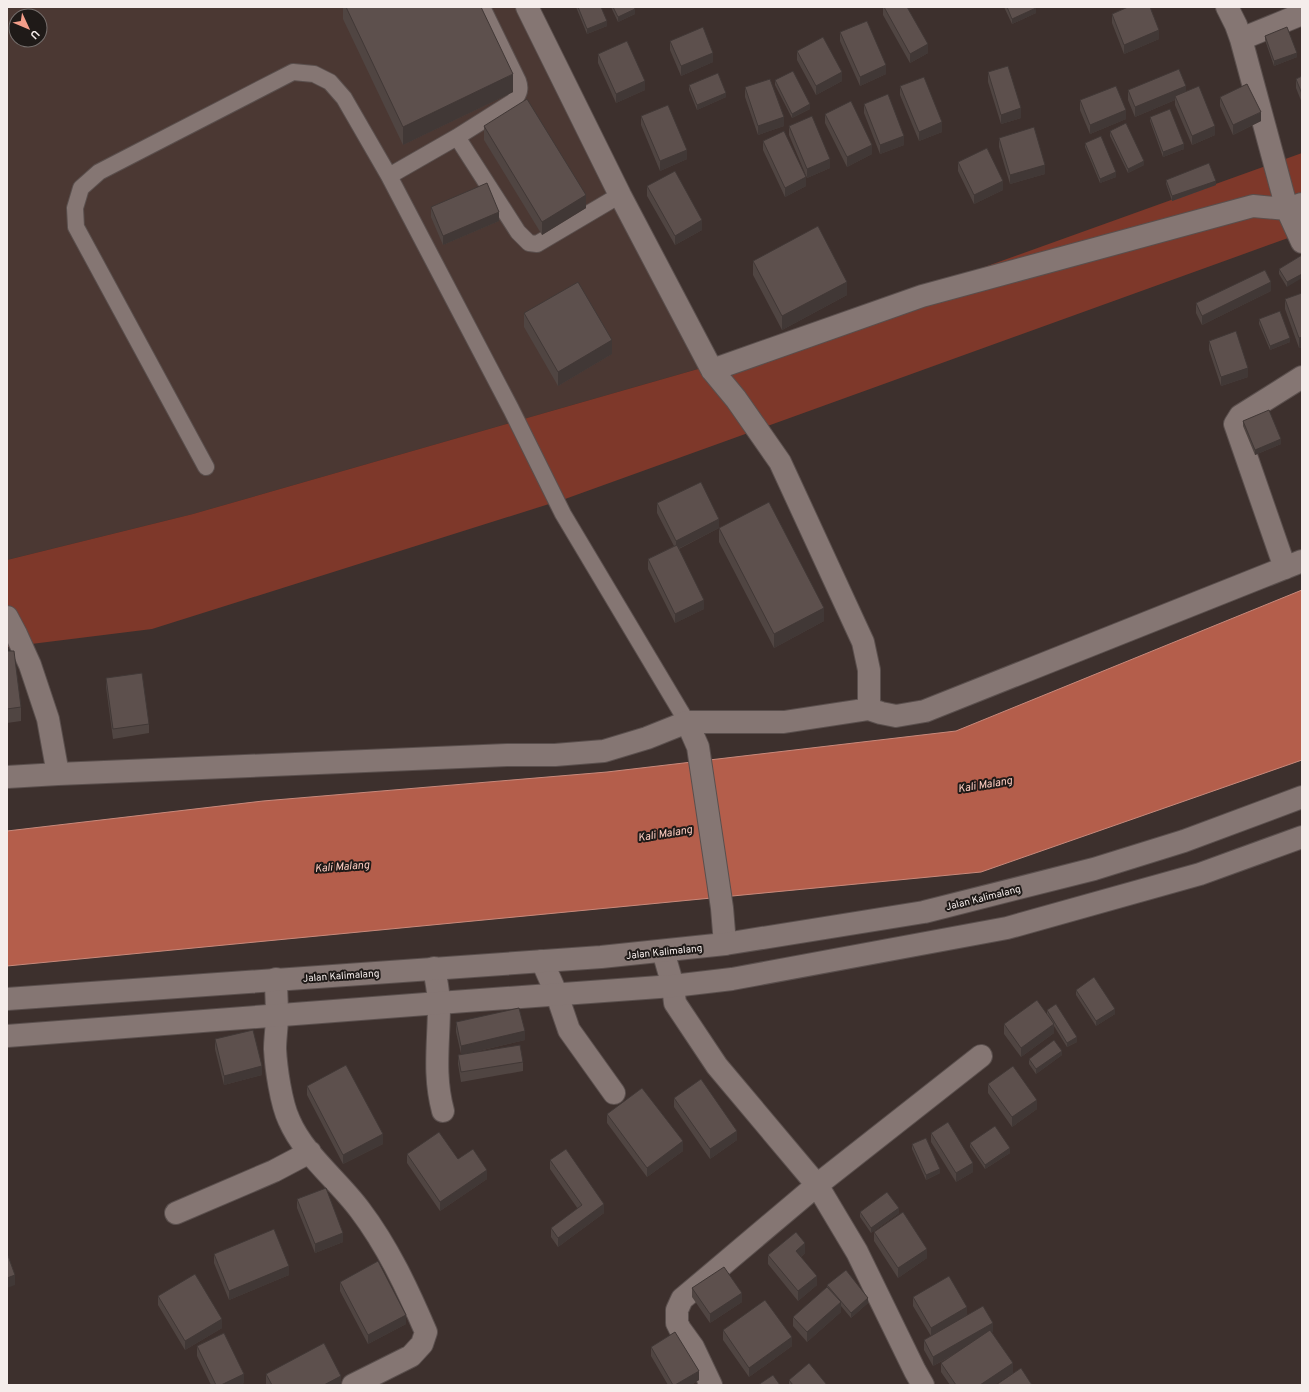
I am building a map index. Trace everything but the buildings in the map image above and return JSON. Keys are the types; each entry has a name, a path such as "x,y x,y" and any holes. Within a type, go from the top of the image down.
{"street":[{"path":"527,7 620,195 712,370 736,399 780,462 863,642 869,670 869,709"},
{"path":"1227,7 1241,39 1295,206 1302,242"},
{"path":"1241,39 1302,14"},
{"path":"712,370 922,296 1253,206 1295,206"},
{"path":"7,777 507,755 555,755 604,751 647,738 687,722 784,722 869,709 896,716 925,711 1294,565 1235,424 1240,416 1302,376"},
{"path":"7,617 30,665 48,719 58,774"},
{"path":"687,722 698,747 722,908 725,944"},
{"name":"Jalan Kalimalang","path":"7,999 434,968 542,962 725,944 924,912 1086,870 1184,841 1302,797"},
{"path":"7,1036 673,986 732,979 1007,928 1200,874 1302,837"},
{"path":"663,951 673,986 675,1003 717,1066 817,1185 857,1252 923,1385"},
{"path":"542,962 557,995 569,1030 614,1093"},
{"path":"434,968 439,1003 438,1088 443,1111"},
{"path":"276,979 277,1016 275,1049 282,1097 288,1120 300,1142 338,1183 360,1210 384,1245 416,1307 426,1332 422,1344 411,1356 353,1385"},
{"path":"711,1385 693,1348 677,1323 677,1310 682,1299 817,1185 982,1056"},
{"path":"176,1213 274,1171 310,1152"}],"lane":[{"path":"389,176 457,137 514,101 519,94 520,88 518,81 482,7"},
{"path":"206,467 76,227 75,208 81,188 99,172 293,72 314,74 330,82 344,98 389,176 511,410 563,514 687,722"},
{"path":"457,137 518,232 528,243 537,244 620,195"}],"shaded area":[{"path":"7,7 529,7 712,365 193,514 7,560"},
{"path":"1302,153 1302,233 565,499 152,629 7,647 7,560 193,514 712,365"}],"water":[{"name":"Kali Malang","path":"1302,590 1302,760 981,872 7,966 7,831 263,801 607,772 956,731"}]}
